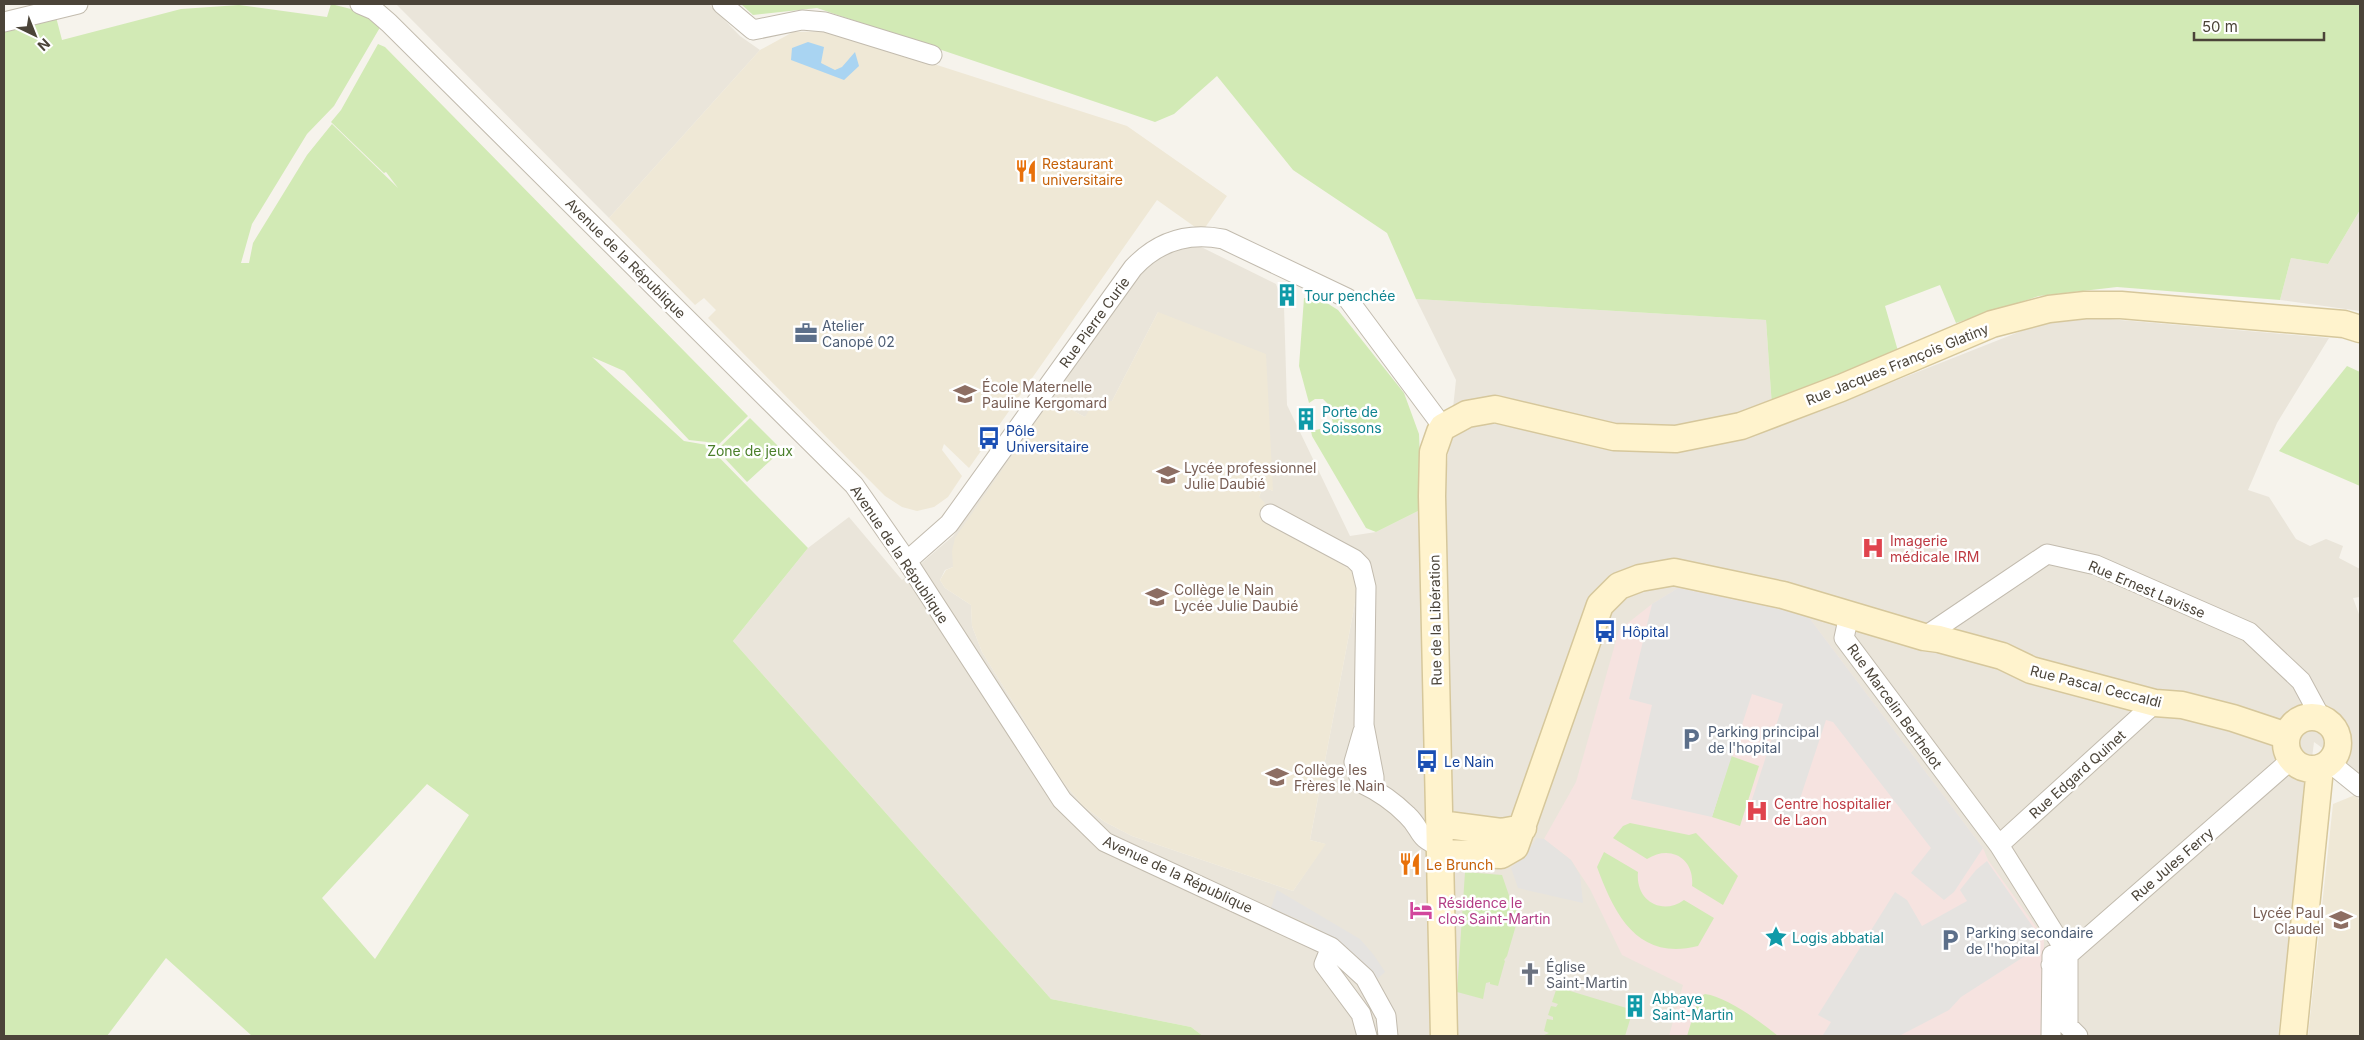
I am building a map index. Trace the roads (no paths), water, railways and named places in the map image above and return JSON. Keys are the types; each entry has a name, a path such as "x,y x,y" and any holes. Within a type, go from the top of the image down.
{"main road":[{"name":"Rue Jacques François Glatiny","path":"1443,427 1467,414 1495,409 1614,437 1676,439 1741,426 1841,388 1992,324 2049,309 2085,305 2121,305 2334,324 2360,329"},
{"name":"Rue de la Libération","path":"1443,427 1433,452 1432,496 1444,1036"},
{"path":"1440,834 1501,832 1523,828 1600,605 1619,586 1640,578 1674,572 1783,595 1849,615"},
{"name":"Rue Pascal Ceccaldi","path":"1849,615 1924,638 1939,639 2002,656 2031,670 2155,704 2182,705 2233,718 2289,748"},
{"path":"2304,718 2321,718 2335,729 2338,738 2335,755 2324,765 2304,768 2289,748 2290,728 2304,718"},
{"path":"2293,1036 2324,765"}],"street":[{"path":"4,22 78,4"},
{"name":"Avenue de la République","path":"360,4 374,10 389,23 854,485 907,560 1062,800 1104,842 1331,947 1365,978 1386,1016 1388,1036"},
{"path":"722,4 753,30 802,20 825,22 932,55"},
{"name":"Rue Pierre Curie","path":"907,560 949,524 1120,286 1146,254 1177,239 1207,236 1223,239 1347,298 1443,427"},
{"path":"1270,514 1354,559 1361,566 1366,587 1364,725 1354,762 1362,782 1374,789 1408,816 1440,834"},
{"name":"Rue Ernest Lavisse","path":"1924,638 2047,554 2096,565 2248,632 2301,682 2321,718"},
{"name":"Rue Marcelin Berthelot","path":"1849,615 1844,638 1999,845 2068,955"},
{"name":"Rue Edgard Quinet","path":"1999,845 2155,704"},
{"name":"Rue Jules Ferry","path":"2051,965 2068,955 2289,748"},
{"path":"2324,765 2360,786"},
{"path":"1408,816 1426,841 1440,834"},
{"path":"2051,1036 2051,965 2055,933"},
{"path":"1331,947 1324,964 1361,1014 1367,1036"},
{"path":"2068,955 2068,1026 2078,1036"}],"water":[{"path":"808,42 824,47 821,63 835,70 842,67 855,52 859,66 844,80 791,60 792,48"}],"place":[{"name":"Restaurant universitaire","path":"1026,171"},
{"name":"Tour penchée","path":"1287,295"},
{"name":"Atelier Canopé 02","path":"806,333"},
{"name":"École Maternelle Pauline Kergomard","path":"965,394"},
{"name":"Porte de Soissons","path":"1306,419"},
{"name":"Pôle Universitaire","path":"989,438"},
{"name":"Lycée professionnel Julie Daubié","path":"1168,475"},
{"name":"Imagerie médicale IRM","path":"1873,548"},
{"name":"Collège le Nain Lycée Julie Daubié","path":"1157,597"},
{"name":"Hôpital","path":"1605,631"},
{"name":"Parking principal de l'hopital","path":"1691,739"},
{"name":"Le Nain","path":"1427,761"},
{"name":"Collège les Frères le Nain","path":"1277,777"},
{"name":"Centre hospitalier de Laon","path":"1757,811"},
{"name":"Le Brunch","path":"1410,864"},
{"name":"Résidence le clos Saint-Martin","path":"1421,910"},
{"name":"Lycée Paul Claudel","path":"2341,920"},
{"name":"Logis abbatial","path":"1776,937"},
{"name":"Parking secondaire de l'hopital","path":"1950,940"},
{"name":"Église Saint-Martin","path":"1530,974"},
{"name":"Abbaye Saint-Martin","path":"1635,1006"}],"park label":[{"name":"Zone de jeux","path":"750,450"}]}
